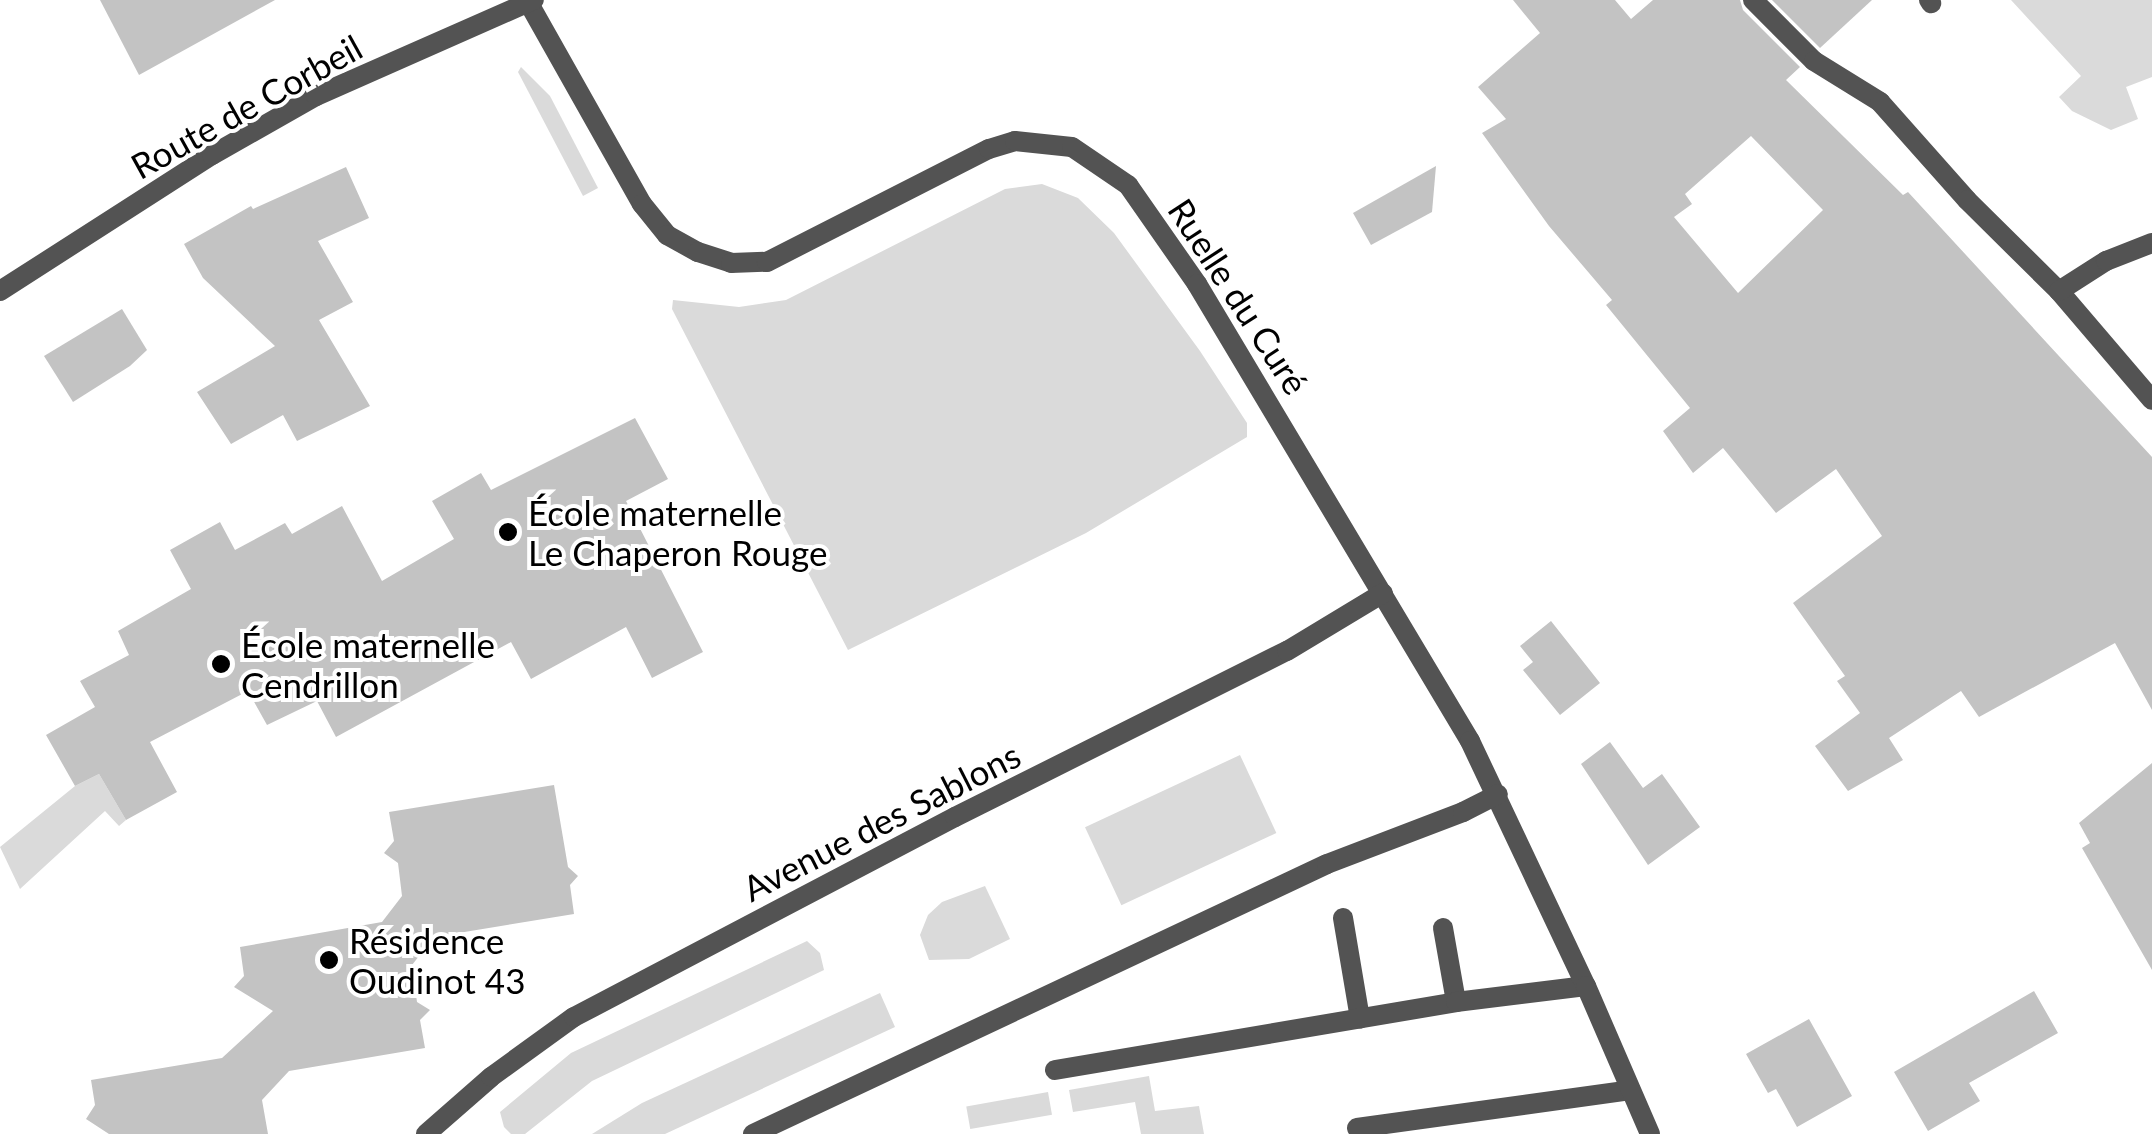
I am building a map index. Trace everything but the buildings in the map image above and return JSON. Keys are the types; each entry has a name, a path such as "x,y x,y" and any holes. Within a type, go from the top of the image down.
{"street":[{"path":"1753,0 1814,62 1880,102 2059,291 2152,400"},
{"name":"Route de Corbeil","path":"0,291 212,155 316,96 530,1"},
{"name":"Ruelle du Curé","path":"530,1 619,170 642,204 667,235 730,263 768,262 990,148 1015,141 1072,147 1128,185 1197,284 1383,593 1498,794 1650,1134"},
{"path":"2059,291 2106,260 2152,243"},
{"name":"Avenue des Sablons","path":"426,1134 491,1077 574,1018 954,817 1287,652 1383,593"},
{"path":"753,1134 1327,864 1464,812 1498,794"},
{"path":"1342,918 1360,1018"},
{"path":"1443,928 1456,1002"},
{"path":"1055,1070 1456,1002 1586,986"},
{"path":"1357,1128 1630,1090"}],"shaded area":[{"path":"2011,0 2152,0 2152,77 2126,87 2138,119 2111,130 2072,111 2059,97 2081,76"},
{"path":"521,67 550,96 598,188 583,196 518,72"},
{"path":"1042,184 1078,198 1114,233 1247,423 1247,437 1086,533 848,650 672,309 673,300 739,307 786,300 1005,189"},
{"path":"1240,755 1276,833 1121,905 1085,827"},
{"path":"99,774 126,820 119,826 105,811 20,889 0,847 75,786"},
{"path":"985,886 1010,939 969,959 929,960 920,935 928,915 942,902"},
{"path":"807,941 820,953 824,970 592,1081 525,1134 511,1134 504,1127 500,1112 571,1053"},
{"path":"880,993 895,1027 665,1134 592,1134 642,1103"},
{"path":"1149,1076 1155,1111 1199,1106 1204,1134 1141,1134 1135,1102 1073,1112 1069,1090"},
{"path":"1048,1092 1052,1115 970,1129 966,1106"}],"place":[{"name":"École maternelle Le Chaperon Rouge","path":"508,532"},
{"name":"École maternelle Cendrillon","path":"221,664"},
{"name":"Résidence Oudinot 43","path":"329,960"}]}
